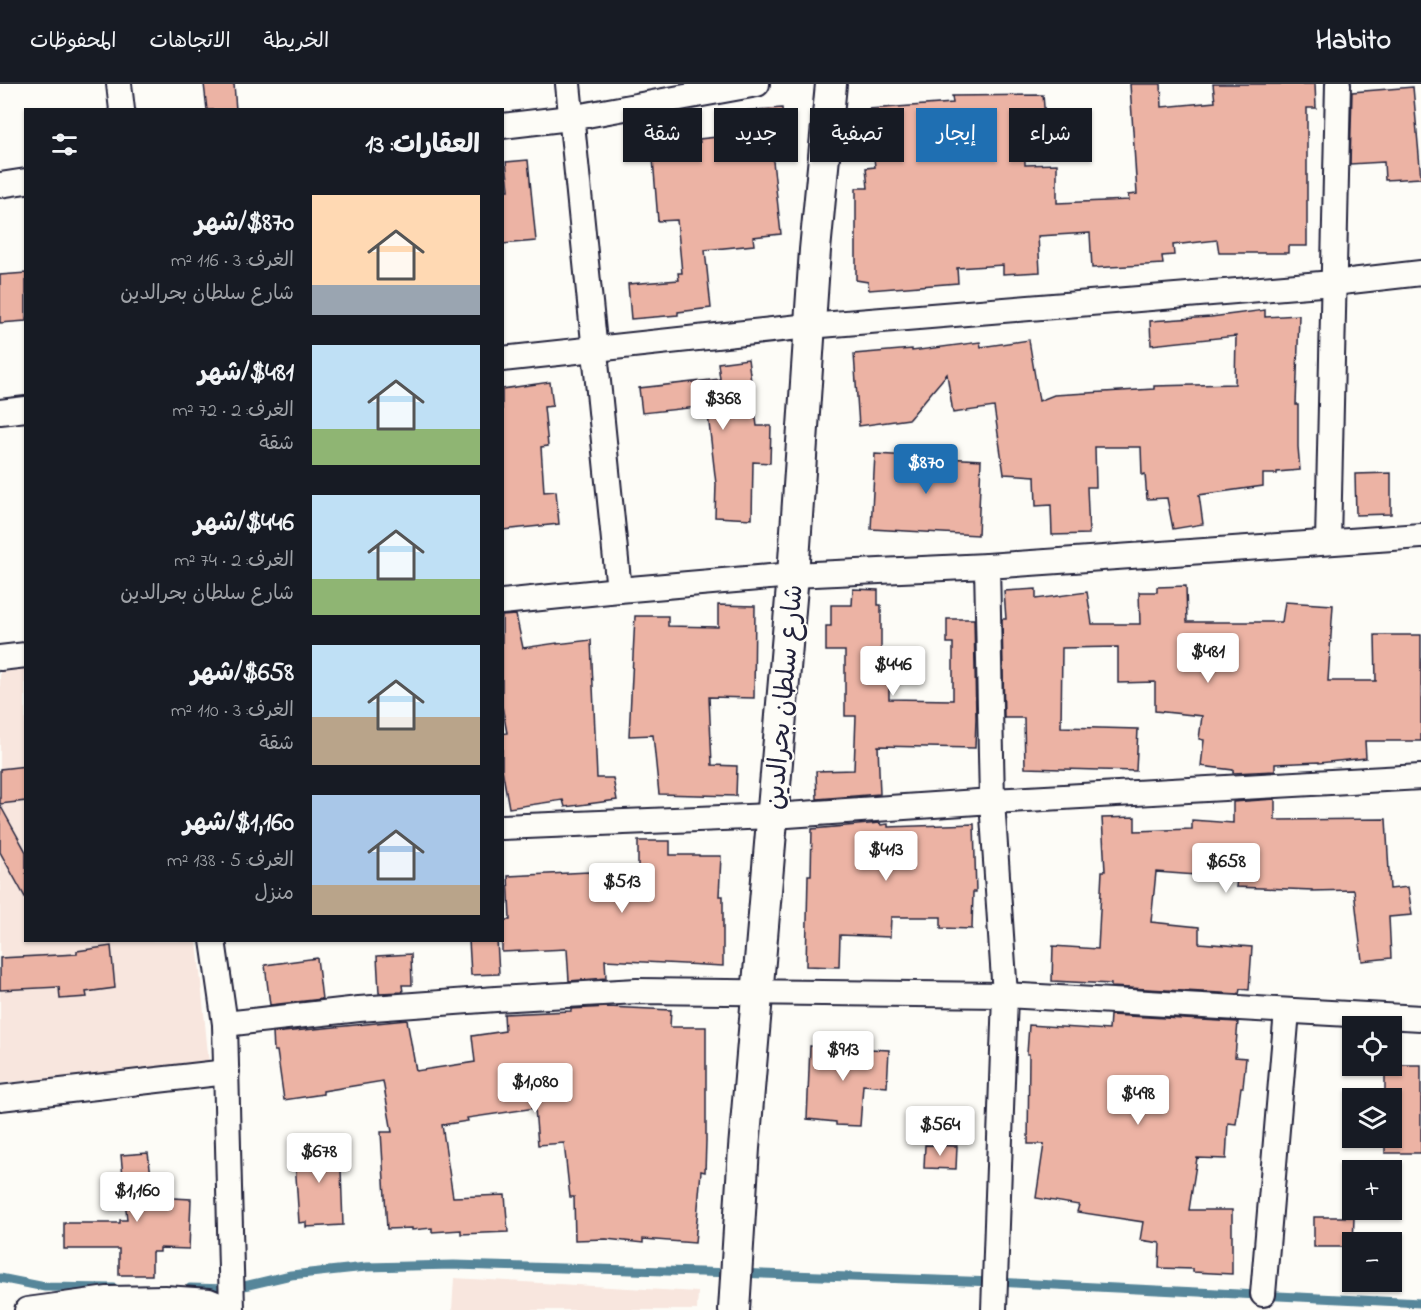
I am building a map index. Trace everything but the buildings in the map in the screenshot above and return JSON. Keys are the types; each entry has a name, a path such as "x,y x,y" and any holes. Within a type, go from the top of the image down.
{"street":[{"path":"119,84 122,108"},
{"path":"567,84 619,590"},
{"path":"504,126 570,118 757,84"},
{"name":"شارع سلطان بحرالدين","path":"734,1310 742,1171 794,574 809,326 831,84"},
{"path":"1329,542 1338,84"},
{"path":"0,185 24,181"},
{"path":"504,359 809,326 1333,283 1421,273"},
{"path":"0,412 24,410"},
{"path":"504,602 794,574 987,566 1421,536"},
{"path":"987,566 992,801 1005,995 994,1310"},
{"path":"0,658 24,655"},
{"path":"504,827 773,816 992,801 1421,777"},
{"path":"27,1310 108,1299 165,1298 209,1301 231,1310 225,1024 213,942"},
{"path":"225,1024 359,1009 637,992 1005,995 1421,1018"},
{"path":"1263,1294 1287,1011"},
{"path":"0,1098 226,1072"}],"shaded area":[{"path":"24,661 24,942 197,942 209,1064 0,1083 0,665"},
{"path":"454,1278 698,1292 697,1310 452,1310"}],"waterway":[{"path":"190,1288 231,1289 291,1275 366,1267 454,1265 995,1282 1421,1303"},
{"path":"0,1278 45,1287 114,1288"}]}
